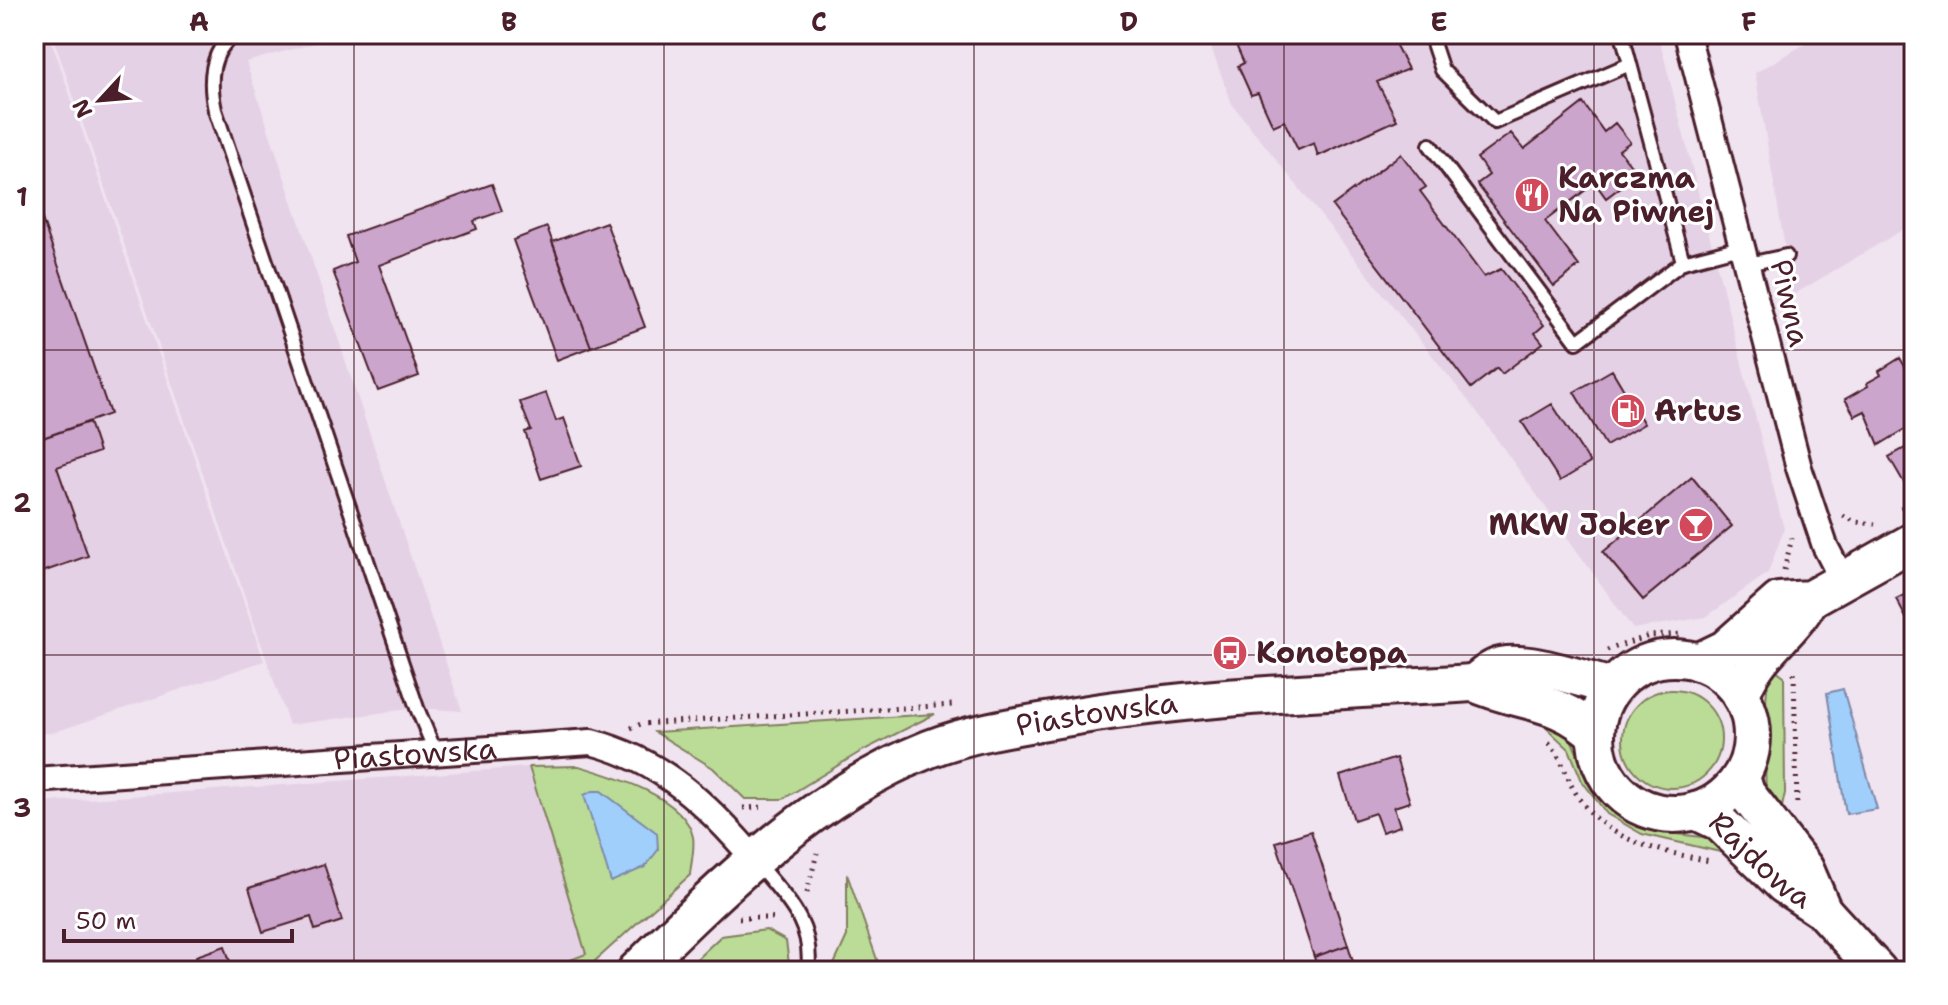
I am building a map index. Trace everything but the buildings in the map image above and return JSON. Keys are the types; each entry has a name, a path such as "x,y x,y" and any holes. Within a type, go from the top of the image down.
{"street":[{"name":"Piwna","path":"1687,34 1799,468 1825,546 1843,581"},
{"path":"1698,646 1741,696 1752,728 1752,745 1741,777 1722,798 1696,811 1660,813 1627,799 1604,771 1596,735 1604,701 1613,687 1637,667 1652,661 1698,646 1725,649 1779,601 1810,599 1914,541"},
{"path":"1741,696 1746,678 1780,636 1798,621 1810,599"},
{"name":"Piastowska","path":"1474,683 1496,667 1508,666 1537,668 1613,687"},
{"name":"Piastowska","path":"636,971 755,860 856,786 929,749 1000,729 1129,707 1474,683 1505,697 1530,698 1558,707 1596,735"},
{"name":"Piastowska","path":"34,780 573,741 624,750 699,797 755,860"},
{"name":"Rajdowa","path":"1741,777 1746,793 1805,869 1823,911"},
{"name":"Rajdowa","path":"1696,811 1719,822 1784,885 1823,911 1878,971"}],"lane":[{"path":"235,34 226,40 213,63 211,88 215,110 417,708 435,751"},
{"path":"1430,34 1442,70 1495,122 1630,64"},
{"path":"1622,34 1683,262"},
{"path":"1430,145 1577,342 1683,262 1746,255 1786,256"},
{"path":"755,860 807,929 811,951 808,971"}],"path":[{"path":"1837,508 1856,522 1874,524 1914,501"},
{"path":"1776,581 1788,560 1792,531"},
{"path":"1602,651 1649,636 1698,646"},
{"path":"1792,664 1796,683 1797,813"},
{"path":"624,750 630,729 641,724 954,705"},
{"path":"1536,733 1559,754 1573,789 1600,823 1630,841 1711,861"},
{"path":"723,822 739,808 777,807"},
{"path":"732,918 774,918 810,890 820,841"}],"shaded area":[{"path":"34,34 49,34 264,661 52,733 34,734"},
{"path":"52,34 348,34 246,62 462,711 417,708 289,725"},
{"path":"1206,34 1658,34 1784,529 1768,573 1706,617 1633,629 1478,413 1232,104"},
{"path":"1822,34 1914,34 1914,223 1793,295 1755,73"},
{"path":"529,767 586,954 542,971 34,971 34,803"}],"green space":[{"path":"1772,667 1784,676 1785,793 1782,807 1775,813 1767,794 1765,775 1766,700"},
{"path":"1672,690 1691,694 1707,704 1717,720 1721,739 1717,758 1707,774 1691,784 1672,788 1653,784 1637,774 1627,758 1623,739 1627,720 1637,704 1653,694"},
{"path":"935,714 860,752 783,799 745,799 713,768 655,732"},
{"path":"1539,721 1561,728 1571,739 1594,792 1622,819 1652,831 1710,838 1729,854 1642,834 1607,814 1582,781 1569,749"},
{"path":"579,766 646,790 677,810 693,837 690,875 584,971 542,971 586,954 529,767"},
{"path":"847,874 881,971 831,971 847,936"},
{"path":"766,930 786,941 789,964 783,971 684,971 721,936"}],"water":[{"path":"1843,689 1877,809 1846,814 1827,693"},
{"path":"601,791 657,833 658,850 645,867 611,882 584,795"}],"place":[{"name":"Karczma Na Piwnej","path":"1532,195"},
{"name":"Artus","path":"1628,411"},
{"name":"MKW Joker","path":"1696,525"},
{"name":"Konotopa","path":"1230,653"}]}
